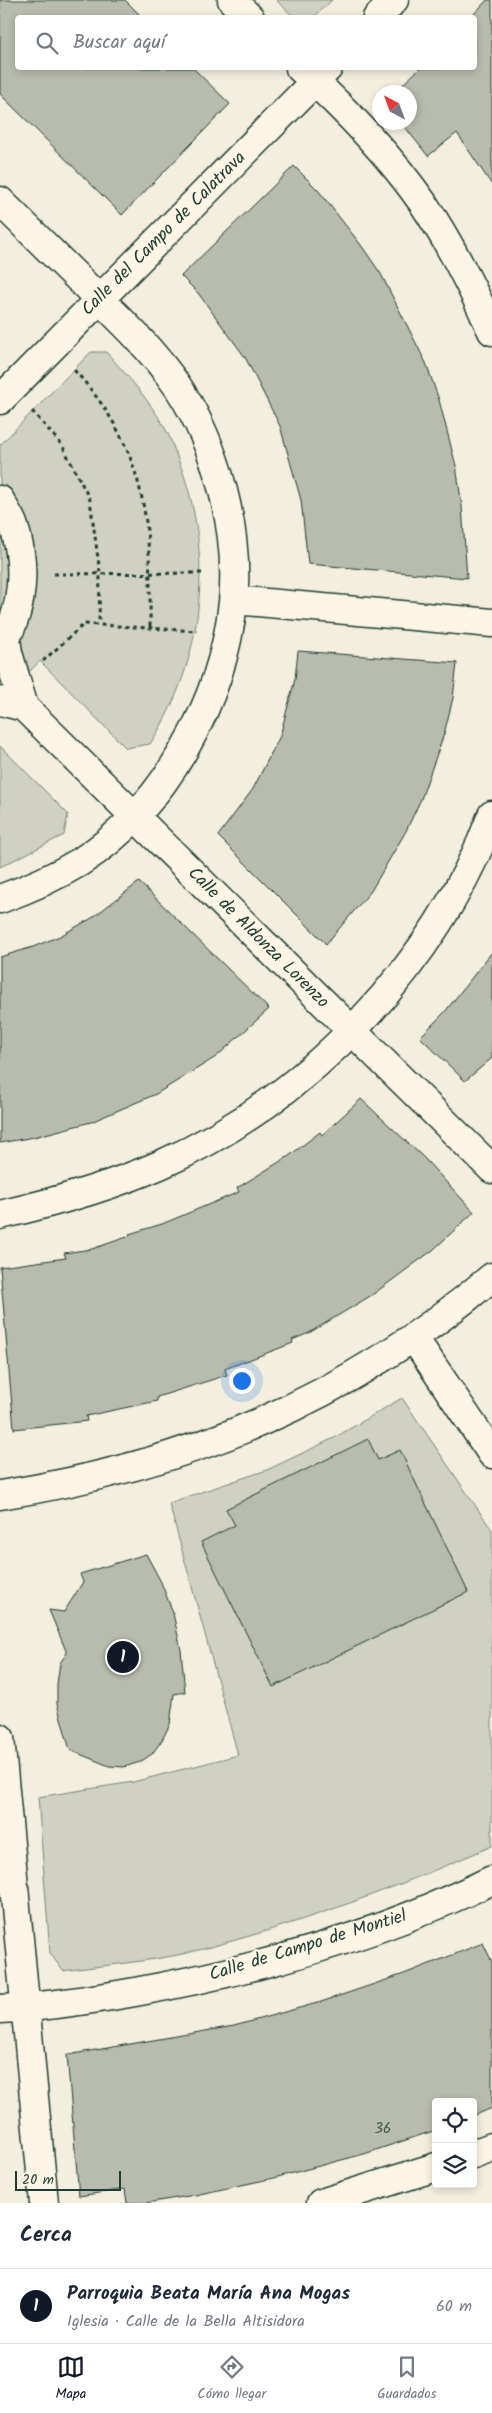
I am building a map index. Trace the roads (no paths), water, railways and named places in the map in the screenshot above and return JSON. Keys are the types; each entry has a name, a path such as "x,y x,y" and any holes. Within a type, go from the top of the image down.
{"street":[{"path":"232,0 247,15"},
{"path":"380,15 394,0"},
{"path":"314,72 365,131 423,204 468,280 492,331"},
{"name":"Calle del Campo de Calatrava","path":"0,400 314,72"},
{"path":"0,201 99,298 158,360 178,388 205,435 218,474 229,523 234,600 224,650 211,695 190,740 169,773 134,816 81,861 36,886 0,899"},
{"path":"0,500 13,524 20,553 21,584 16,615 3,643"},
{"path":"234,600 492,623"},
{"name":"Calle de Aldonza Lorenzo","path":"3,643 8,653 12,704 134,816 492,1169"},
{"path":"0,1215 88,1192 163,1163 240,1122 284,1090 353,1031 383,998 448,906 492,816"},
{"path":"0,1495 80,1481 136,1467 234,1434 322,1394 414,1338 492,1277"},
{"path":"414,1338 492,1454"},
{"path":"0,1738 13,2009 44,2203"},
{"name":"Calle de Campo de Montiel","path":"13,2009 162,1987 254,1966 381,1927 492,1880"},
{"path":"477,2153 492,2147"},
{"path":"321,2203 432,2168"}],"place":[{"name":"Parroquia Beata María Ana Mogas","path":"123,1657"}]}
